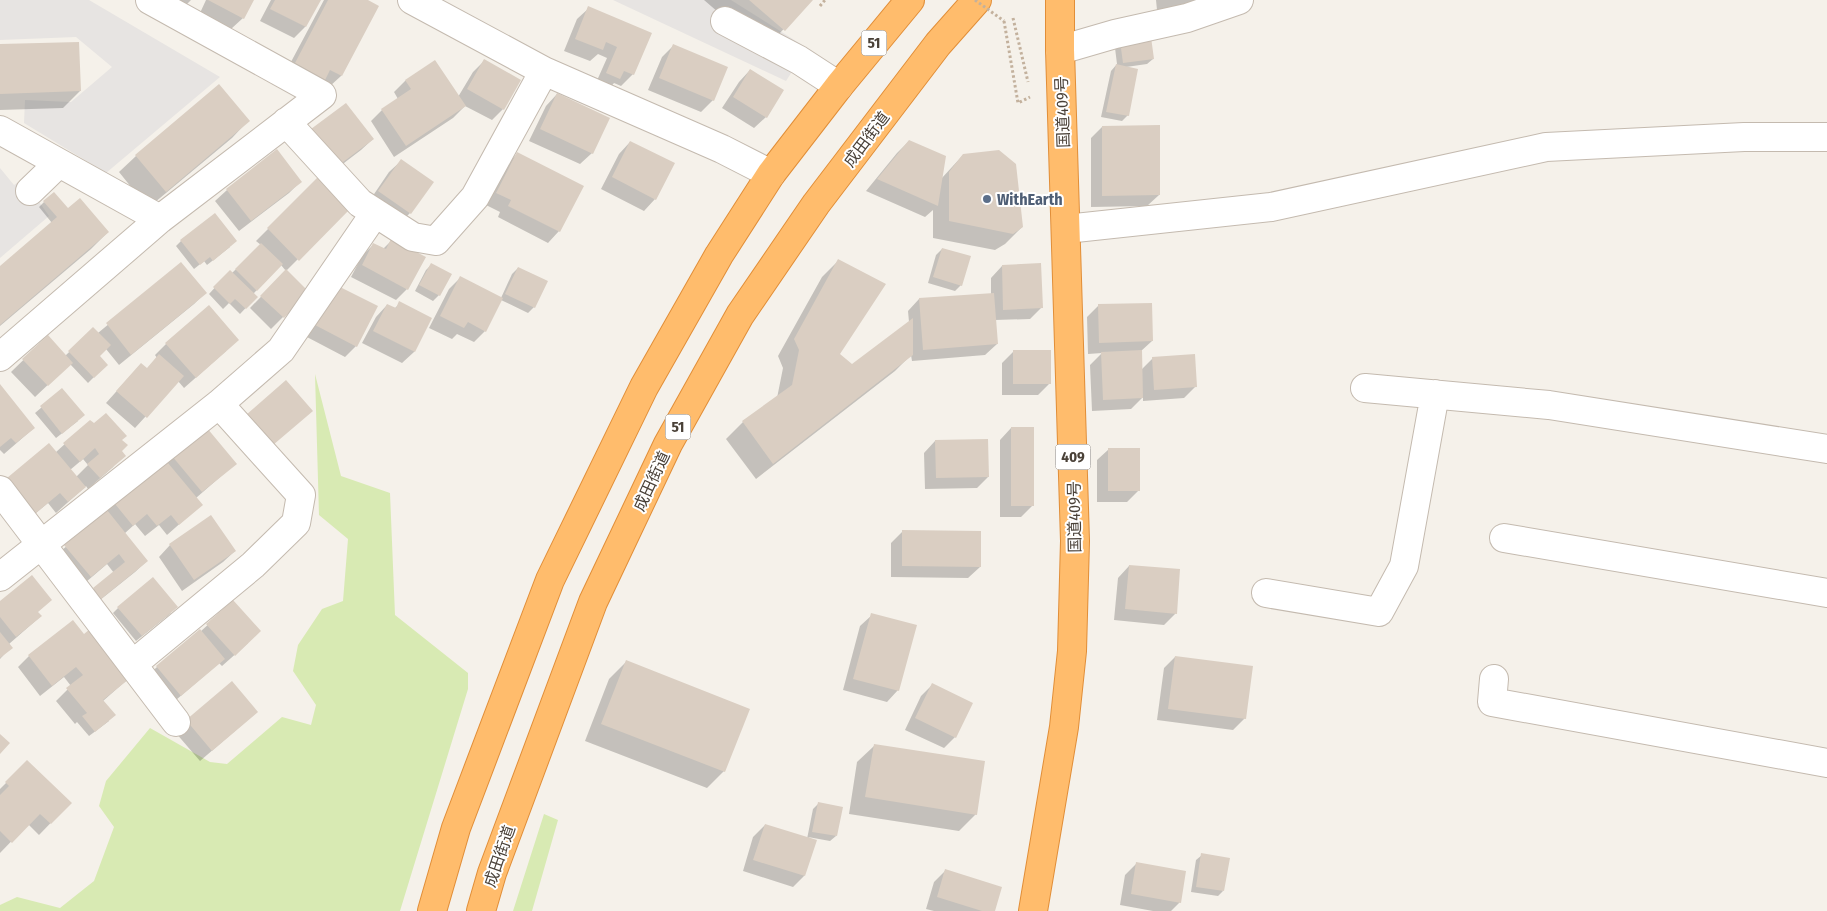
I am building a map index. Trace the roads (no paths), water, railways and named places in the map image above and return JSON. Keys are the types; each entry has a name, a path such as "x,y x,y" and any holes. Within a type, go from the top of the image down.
{"highway":[{"name":"51","path":"432,911 456,828 550,580 644,387 719,255 771,174 839,86 910,0"},
{"name":"成田街道","path":"481,911 492,873 593,602 668,444 740,315 816,204 938,44 976,0"},
{"name":"国道409号","path":"1033,911 1064,727 1072,651 1075,541 1060,0"}],"street":[{"path":"0,357 160,219 322,94 150,0"},
{"path":"412,0 436,6 544,72 722,149 771,174"},
{"path":"1060,50 1115,34 1187,18 1239,0"},
{"path":"725,21 799,60 839,86"},
{"path":"286,122 360,203 413,238 436,241 475,197 544,72"},
{"path":"0,130 160,219"},
{"path":"1066,229 1271,207 1546,147 1744,137 1827,138"},
{"path":"30,191 59,163"},
{"path":"0,577 219,404 280,350 375,213"},
{"path":"1365,388 1549,405 1827,449"},
{"path":"1266,593 1379,612 1404,566 1435,394"},
{"path":"132,664 253,565 296,523 301,495 219,404"},
{"path":"0,490 176,722"},
{"path":"1504,538 1827,593"},
{"path":"1494,679 1492,702 1827,763"}],"place":[{"name":"WithEarth","path":"987,199"}]}
